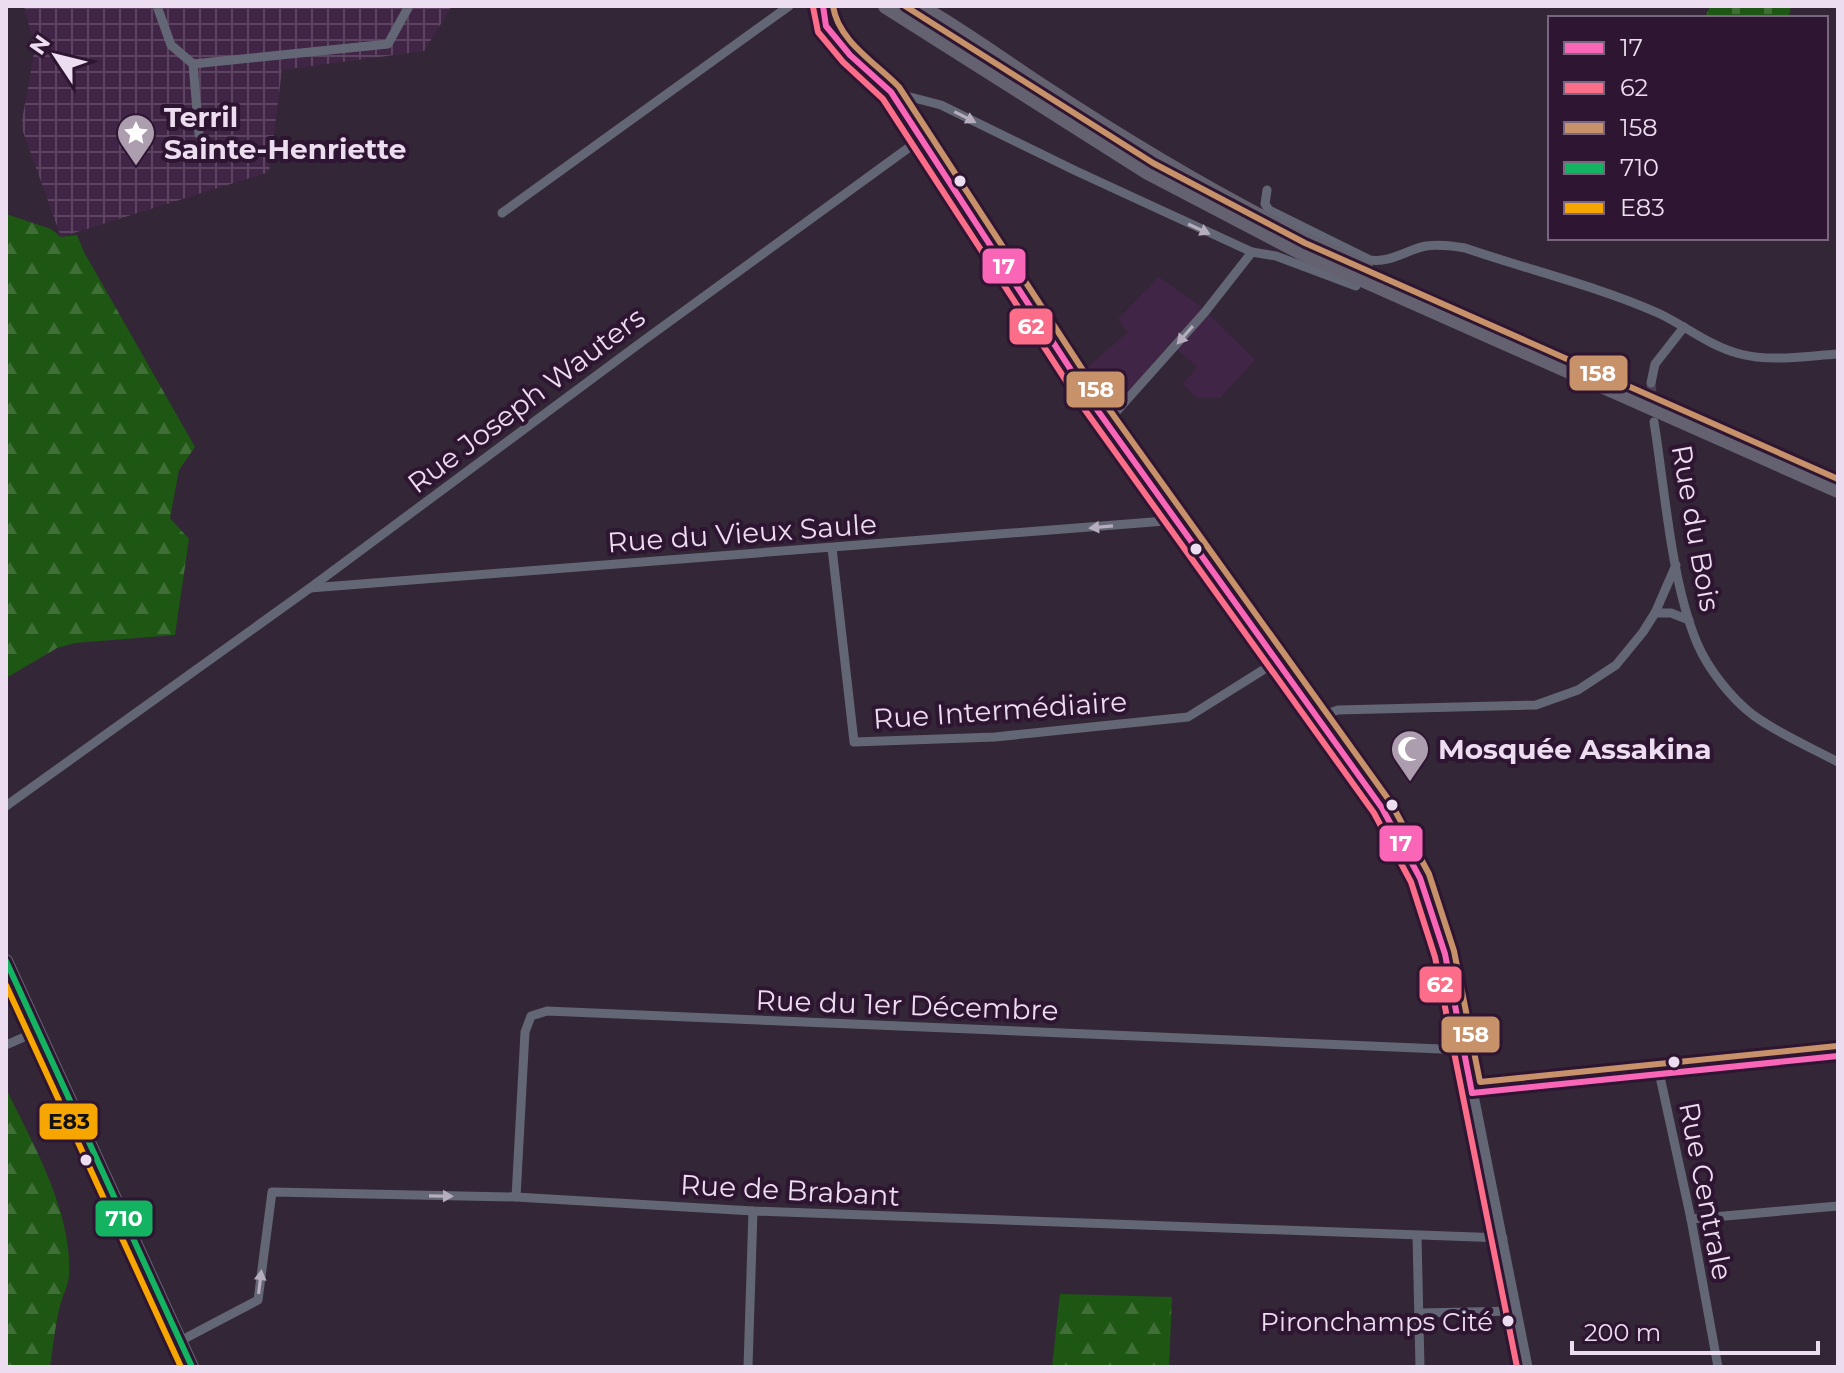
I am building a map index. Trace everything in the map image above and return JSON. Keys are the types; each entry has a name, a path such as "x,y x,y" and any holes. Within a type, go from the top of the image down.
{"highway":[{"path":"886,6 1148,172 1233,218 1301,252 1838,490"},
{"path":"918,6 1156,159 1298,235 1360,266 1838,478"}],"main road":[{"path":"6,961 192,1367"}],"street":[{"path":"157,6 171,45 193,64 199,134"},
{"path":"193,64 388,44 409,6"},
{"path":"502,213 789,6"},
{"path":"824,7 826,26 850,55 891,92 1107,422 1382,808 1420,878 1445,954 1527,1367"},
{"path":"891,92 941,105 1252,252 1276,256 1356,286"},
{"name":"Rue Joseph Wauters","path":"6,806 310,588 922,138"},
{"path":"1267,190 1265,204 1269,210 1370,260 1388,260 1426,246 1465,248 1659,314 1717,347 1742,355 1766,358 1838,354"},
{"path":"1107,422 1205,312 1252,252"},
{"path":"1651,383 1655,364 1684,327"},
{"name":"Rue du Bois","path":"1654,422 1676,565 1698,646 1714,671 1751,713 1769,726 1838,762"},
{"name":"Rue du Vieux Saule","path":"310,588 1178,520"},
{"name":"Rue Intermédiaire","path":"832,548 854,742 995,737 1188,717 1279,660"},
{"path":"1318,717 1338,710 1536,705 1578,690 1616,665 1655,613 1676,565"},
{"path":"1655,613 1671,613 1689,620"},
{"name":"Rue du 1er Décembre","path":"516,1197 525,1032 531,1016 547,1011 1464,1050"},
{"path":"6,1045 38,1031"},
{"path":"1472,1093 1838,1056"},
{"name":"Rue Centrale","path":"1659,1072 1691,1219 1718,1367"},
{"name":"Rue de Brabant","path":"180,1341 258,1300 272,1192 516,1197 753,1211 1503,1238"},
{"path":"1691,1219 1838,1206"},
{"path":"748,1367 753,1211"},
{"path":"1417,1236 1420,1367"},
{"path":"1419,1313 1516,1311"}],"shaded area":[{"path":"24,6 452,6 424,51 282,70 269,172 61,237 21,126 35,48"},
{"path":"1159,277 1200,306 1255,360 1220,398 1197,398 1183,384 1197,367 1170,343 1117,407 1104,404 1083,371 1128,332 1118,319"}],"green space":[{"path":"1710,6 1791,6 1789,16 1706,16"},
{"path":"6,214 51,229 61,237 77,235 195,447 179,470 170,518 189,539 175,635 75,643 57,648 6,678"},
{"path":"6,1089 49,1180 65,1228 69,1252 68,1280 58,1314 50,1367 6,1367"},
{"path":"1060,1294 1172,1297 1169,1367 1052,1367"}],"tunnel":[{"path":"1651,383 1654,412"}],"transit line":[{"name":"17","path":"823,6 826,26 850,55 891,92 1093,404 1382,808 1420,878 1445,954 1472,1093"},
{"name":"158","path":"833,6 836,19 850,41 899,87 1101,398 1391,803 1429,874 1454,951 1480,1082 1837,1046"},
{"name":"158","path":"905,6 1153,163 1305,243 1838,479"},
{"name":"62","path":"813,7 818,32 843,62 883,99 1085,410 1374,813 1411,882 1435,957 1517,1367"},
{"name":"710","path":"6,961 192,1367"},
{"name":"E83","path":"6,985 181,1367"},
{"name":"17","path":"1472,1093 1838,1056"}],"place":[{"name":"Terril Sainte-Henriette","path":"136,167"},
{"name":"Mosquée Assakina","path":"1410,783"},
{"name":"Pironchamps Cité","path":"1508,1321"}]}
